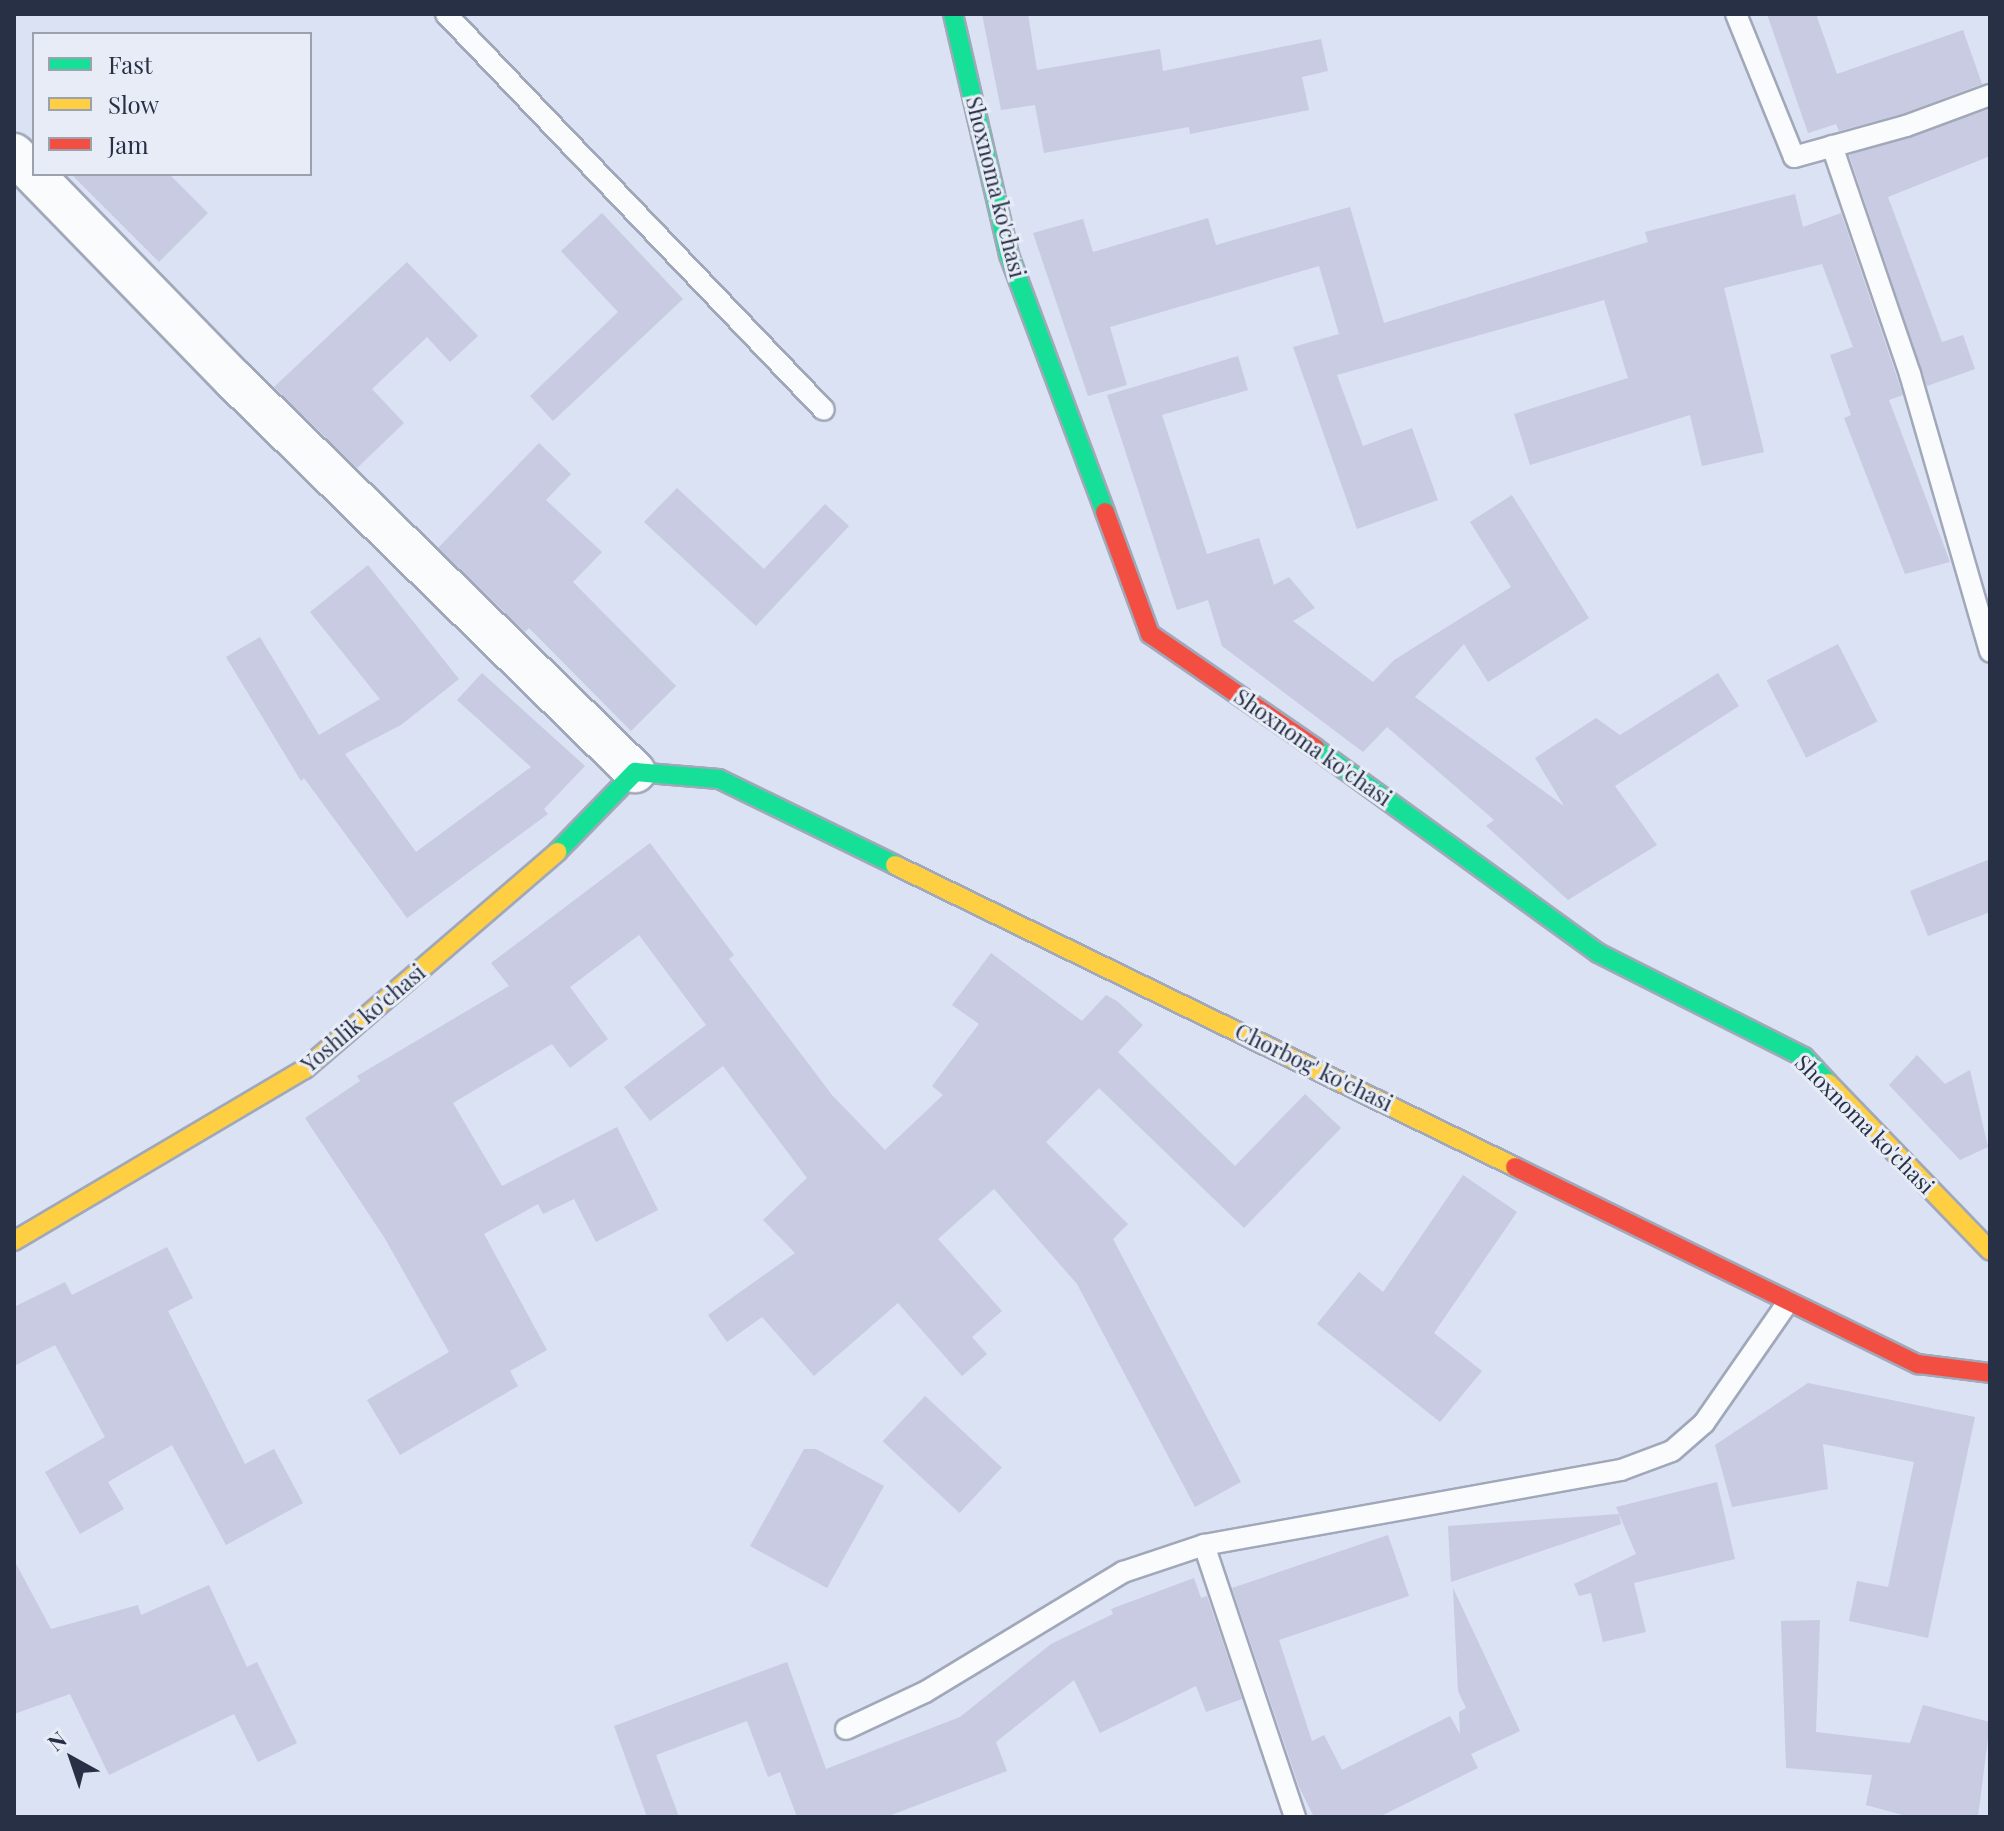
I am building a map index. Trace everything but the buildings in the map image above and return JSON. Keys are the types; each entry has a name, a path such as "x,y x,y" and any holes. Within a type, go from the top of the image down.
{"street":[{"name":"Shoxnoma ko'chasi","path":"953,14 1009,255 1150,634 1598,953 1804,1057 1990,1251"},
{"path":"14,154 32,172"},
{"path":"35,176 234,380 635,772"},
{"name":"Yoshlik ko'chasi","path":"14,1241 305,1069 584,828 635,772"},
{"name":"Chorbog' ko'chasi","path":"635,772 719,779 1918,1364 1990,1373"}],"lane":[{"path":"446,14 824,410"},
{"path":"1736,14 1794,157 1990,95"},
{"path":"1832,146 1910,374 1990,652"},
{"path":"846,1729 925,1692 1123,1572 1204,1545 1621,1470 1672,1451 1704,1423 1788,1302"},
{"path":"1204,1545 1295,1817"}],"traffic: fast":[{"path":"953,14 1009,255 1105,512"},
{"path":"1315,748 1598,953 1804,1057 1828,1083"},
{"path":"557,852 635,772 719,779 895,865"}],"traffic: slow":[{"path":"14,1241 305,1069 557,852"},
{"path":"895,865 1515,1167"},
{"path":"1828,1083 1990,1251"}],"traffic: jam":[{"path":"1105,512 1150,634 1315,748"},
{"path":"1515,1167 1918,1364 1990,1373"}]}
